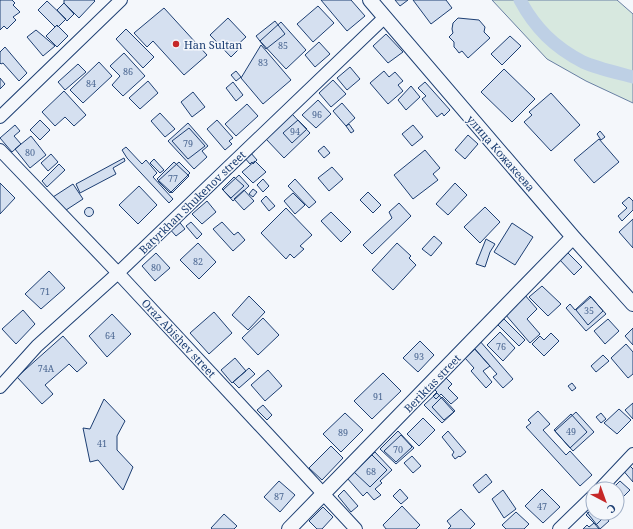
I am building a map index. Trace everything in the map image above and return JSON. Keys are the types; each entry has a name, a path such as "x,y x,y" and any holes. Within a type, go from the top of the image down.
{"street":[{"path":"0,117 121,0"},
{"name":"улица Кожакеева","path":"370,0 573,237 633,304"},
{"name":"Batyrkhan Shukenov street","path":"0,387 37,346 118,273 385,17"},
{"name":"Oraz Abishev street","path":"0,150 118,273 356,529"},
{"name":"Beriktas street","path":"289,529 573,237"},
{"path":"608,481 633,454"},
{"path":"559,529 585,504"}],"shaded area":[{"path":"492,0 617,0 633,14 633,103 586,81 547,59"}],"building":[{"path":"0,0 12,0 15,3 13,5 20,12 13,17 16,20 7,29 4,26 0,30"},
{"path":"64,0 95,1 79,18 64,3"},
{"path":"321,0 351,0 365,16 347,31"},
{"path":"395,0 408,0 400,6"},
{"path":"413,0 446,0 452,8 431,24"},
{"path":"47,1 66,19 58,27 57,25 55,27 38,10"},
{"path":"64,3 74,14 67,21 57,10"},
{"path":"318,6 334,23 313,42 297,24"},
{"name":"Han Sultan","path":"164,8 207,55 184,75 153,41 147,47 134,33"},
{"path":"228,18 246,37 235,47 238,50 231,57 210,35"},
{"path":"458,18 479,20 485,27 484,32 490,38 468,58 462,51 459,53 454,47 454,42 449,37 453,33 453,23"},
{"path":"275,21 285,34 266,49 256,36"},
{"path":"281,22 306,50 286,69 260,41"},
{"path":"57,25 68,36 57,47 46,36"},
{"path":"126,29 154,57 143,68 116,39"},
{"path":"36,30 55,46 43,56 27,37"},
{"path":"386,34 403,52 388,63 373,46"},
{"path":"510,36 521,46 502,65 491,54"},
{"path":"319,42 330,54 315,67 305,55"},
{"path":"261,45 291,80 263,104 241,78"},
{"path":"5,47 27,73 19,81 3,63 0,63 0,52"},
{"path":"124,53 145,76 123,96 112,85 120,76 110,66"},
{"path":"99,62 112,76 83,103 70,90"},
{"path":"78,64 86,72 65,90 58,82"},
{"path":"350,67 360,79 347,90 337,78"},
{"path":"504,69 535,99 512,122 481,92"},
{"path":"236,71 241,77 236,81 231,75"},
{"path":"384,71 389,77 395,72 403,81 398,85 403,91 388,104 370,83"},
{"path":"0,78 5,84 0,89"},
{"path":"333,80 346,94 331,107 319,93"},
{"path":"148,81 158,93 140,109 129,98"},
{"path":"233,82 243,95 236,101 226,88"},
{"path":"425,82 450,110 444,116 442,113 437,117 422,99 426,96 418,88"},
{"path":"411,86 420,97 406,110 398,100"},
{"path":"64,91 86,115 74,126 65,117 55,126 42,112"},
{"path":"193,92 205,107 192,117 181,102"},
{"path":"551,93 580,125 551,151 524,122 532,115 529,112"},
{"path":"318,100 331,114 316,128 302,115"},
{"path":"342,103 355,118 346,126 333,111"},
{"path":"247,104 258,116 236,136 225,124"},
{"path":"160,113 175,129 165,137 151,121"},
{"path":"292,114 310,133 284,158 266,139"},
{"path":"40,120 50,130 40,140 30,130"},
{"path":"217,120 233,138 229,141 232,144 225,150 207,129"},
{"path":"298,120 307,129 292,143 283,133"},
{"path":"188,123 208,146 202,151 207,157 194,169 168,141"},
{"path":"349,124 354,131 351,133 346,126"},
{"path":"15,125 20,131 14,136 21,144 12,152 0,138"},
{"path":"413,125 423,137 412,146 402,134"},
{"path":"189,128 205,146 188,159 172,141"},
{"path":"600,131 605,137 601,140 597,134"},
{"path":"468,135 478,144 465,159 455,150"},
{"path":"31,136 46,155 30,168 15,149"},
{"path":"599,139 619,162 594,183 574,160"},
{"path":"324,146 330,153 324,158 318,151"},
{"path":"126,147 142,164 146,160 157,173 153,177 173,199 169,203 127,158 122,150"},
{"path":"425,150 440,168 433,174 438,180 413,199 394,175"},
{"path":"250,152 257,160 253,164 252,162 250,164 244,157"},
{"path":"51,154 58,162 48,171 41,163"},
{"path":"124,158 125,161 113,168 116,174 80,193 76,184"},
{"path":"154,159 164,170 160,173 150,163"},
{"path":"255,161 266,172 253,183 242,172"},
{"path":"174,162 189,176 172,193 157,179"},
{"path":"179,162 190,173 170,193 158,181"},
{"path":"59,164 65,170 47,187 42,181"},
{"path":"332,167 343,179 329,191 318,178"},
{"path":"239,175 249,186 233,201 223,190"},
{"path":"234,177 244,186 231,198 222,189"},
{"path":"263,179 269,186 263,192 257,185"},
{"path":"295,179 316,202 309,208 288,186"},
{"path":"0,183 15,198 0,214"},
{"path":"455,183 467,195 448,215 436,204"},
{"path":"73,184 83,199 63,212 53,197"},
{"path":"139,186 157,205 138,224 119,205"},
{"path":"253,189 257,192 253,197 249,194"},
{"path":"244,190 254,201 244,210 234,199"},
{"path":"368,192 381,205 373,213 360,200"},
{"path":"293,193 305,205 295,214 284,201"},
{"path":"266,196 275,206 269,211 261,201"},
{"path":"629,197 633,201 633,210 622,221 618,216 627,208 622,203"},
{"path":"207,201 216,212 202,224 192,214"},
{"path":"399,203 411,216 372,254 363,245 392,218 389,212"},
{"path":"89,207 94,212 89,217 84,212"},
{"path":"485,207 500,222 480,243 464,227"},
{"path":"286,208 312,235 300,246 304,249 294,258 290,254 286,259 261,233"},
{"path":"331,212 351,232 341,242 321,221"},
{"path":"177,219 185,229 176,236 168,227"},
{"path":"633,219 633,248 619,232"},
{"path":"191,222 202,234 197,239 186,226"},
{"path":"222,222 234,235 238,232 245,240 233,251 213,229"},
{"path":"512,223 533,237 515,265 494,252"},
{"path":"434,236 442,243 431,256 422,249"},
{"path":"486,239 495,244 490,252 485,267 476,264"},
{"path":"198,243 216,262 199,279 180,260"},
{"path":"397,243 411,256 409,258 416,265 393,290 372,270"},
{"path":"567,252 582,267 574,275 559,259"},
{"path":"156,253 170,268 155,281 142,266"},
{"path":"49,271 65,288 41,309 25,294"},
{"path":"542,286 561,304 548,316 529,297"},
{"path":"524,294 537,309 527,319 540,334 530,343 505,314"},
{"path":"249,296 265,312 248,330 232,315"},
{"path":"590,296 606,314 586,331 566,308 570,304 575,310"},
{"path":"591,297 603,311 588,325 576,310"},
{"path":"23,310 35,324 16,344 2,329"},
{"path":"214,312 232,333 209,354 190,333"},
{"path":"112,314 131,334 107,357 89,336"},
{"path":"263,318 279,335 258,355 242,338"},
{"path":"504,319 525,340 519,346 498,325"},
{"path":"608,319 619,331 605,344 594,331"},
{"path":"633,328 633,345 625,336"},
{"path":"500,332 515,348 503,361 487,345"},
{"path":"551,333 559,341 544,356 532,344 540,336 544,340"},
{"path":"63,336 87,363 77,372 69,364 45,385 53,394 42,404 17,377"},
{"path":"479,340 513,379 503,388 493,377 497,374 472,346"},
{"path":"420,341 434,355 418,372 403,358"},
{"path":"626,344 633,352 633,374 628,378 611,358"},
{"path":"475,349 490,366 483,371 492,382 486,388 471,371 474,368 465,358"},
{"path":"603,355 609,361 596,372 591,366"},
{"path":"235,358 246,371 232,383 221,370"},
{"path":"249,368 255,374 239,388 233,382"},
{"path":"268,370 282,386 265,401 251,385"},
{"path":"383,373 401,391 372,419 354,401"},
{"path":"444,376 452,384 448,388 458,398 451,404 441,394 436,399 433,396 437,392 433,388"},
{"path":"572,383 576,388 572,391 568,386"},
{"path":"437,393 454,412 442,423 424,405"},
{"path":"442,397 455,411 444,420 432,407"},
{"path":"104,399 125,421 117,436 117,450 133,467 123,490 98,460 90,462 83,428 90,429"},
{"path":"633,403 633,419 625,410"},
{"path":"263,405 272,415 267,420 257,410"},
{"path":"619,409 631,420 617,434 604,423"},
{"path":"538,411 550,424 543,430 566,455 570,451 592,475 580,486 526,427 531,423 528,420"},
{"path":"576,412 594,432 573,451 555,431"},
{"path":"345,413 363,430 341,452 323,434"},
{"path":"601,413 606,419 601,423 596,417"},
{"path":"571,414 587,432 570,448 554,430"},
{"path":"423,418 435,430 419,446 407,434"},
{"path":"398,431 414,448 396,464 380,449"},
{"path":"448,431 466,452 455,459 452,455 454,452 442,437"},
{"path":"401,435 412,447 396,462 384,451"},
{"path":"331,446 343,458 322,480 309,468"},
{"path":"375,452 392,470 380,481 382,483 375,489 381,495 374,500 367,492 363,496 347,478"},
{"path":"372,455 387,470 370,487 354,472"},
{"path":"412,456 421,466 413,473 404,463"},
{"path":"627,463 633,469 633,482 621,468"},
{"path":"486,474 492,482 479,493 473,485"},
{"path":"279,481 295,495 280,512 264,497"},
{"path":"625,486 630,490 625,495"},
{"path":"400,489 408,498 401,504 393,496"},
{"path":"542,489 560,507 543,523 525,506"},
{"path":"344,490 358,506 351,512 338,496"},
{"path":"503,490 516,509 504,518 492,499"},
{"path":"402,506 420,525 416,529 386,529 383,525"},
{"path":"323,507 333,517 322,529 317,529 309,521"},
{"path":"461,509 475,524 470,529 448,529 451,526 447,521"},
{"path":"516,512 529,524 524,529 506,529 502,525"},
{"path":"224,514 237,526 234,529 212,529 211,528"},
{"path":"592,521 600,521 596,525"},
{"path":"594,521 609,521 600,529"},
{"path":"594,523 599,529 583,529 587,525 589,527"}],"waterway":[{"path":"520,0 539,28 563,50 588,64 633,77"}],"place":[{"name":"Han Sultan","path":"176,44"}]}
